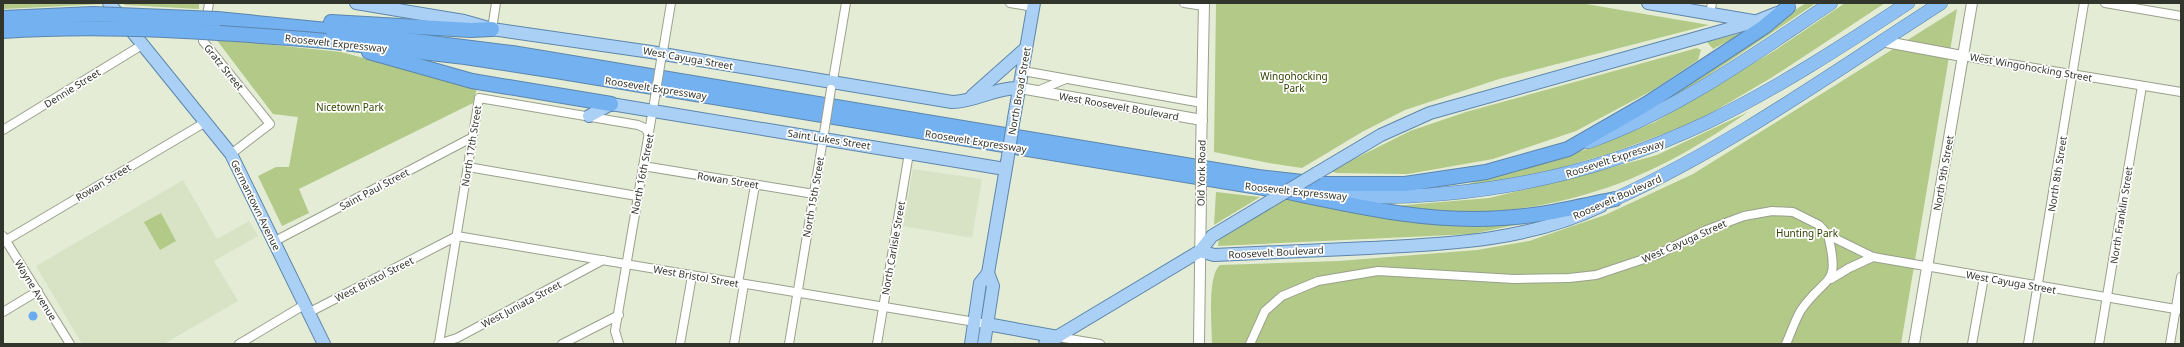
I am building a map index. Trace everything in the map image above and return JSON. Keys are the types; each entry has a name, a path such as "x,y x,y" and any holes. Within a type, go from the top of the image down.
{"highway":[{"name":"Roosevelt Expressway","path":"3,18 101,14 217,19 512,53 1258,177 1320,184 1378,186 1433,181 1486,172 1568,149 1625,128 1680,100 1831,3"},
{"name":"Roosevelt Expressway","path":"3,31 62,28 139,28 327,31 518,65 1288,192 1373,197 1441,195 1503,188 1563,175 1630,154 1708,122 1763,93 1847,43 1908,3"},
{"name":"Roosevelt Boulevard","path":"1615,199 1700,157 1942,3"},
{"path":"1568,149 1674,86 1764,27 1791,5"},
{"path":"327,31 492,29"},
{"path":"327,31 472,81 611,104"},
{"path":"1776,109 1847,43"},
{"path":"1288,192 1388,212 1458,219 1526,216 1615,199"}],"main road":[{"name":"Germantown Avenue","path":"109,3 204,123 231,154 275,241 306,309 324,344"},
{"name":"West Cayuga Street","path":"356,3 464,21 492,29 832,86 960,102 1002,88 1020,88"},
{"path":"1648,3 1711,8 1757,21"},
{"name":"North Broad Street","path":"971,344 980,283 988,273 1034,5"},
{"path":"1045,344 1200,251 1212,236 1381,135 1430,113 1757,21 1791,5"},
{"path":"960,102 976,93 1026,48"},
{"path":"589,116 611,104"},
{"name":"Saint Lukes Street","path":"611,104 653,111 824,132 909,152 1006,165"},
{"name":"Roosevelt Boulevard","path":"1200,251 1214,255 1458,243 1503,236 1547,226 1591,210 1615,199"},
{"name":"North Broad Street","path":"984,344 993,286 988,273"},
{"name":"West Bristol Street","path":"987,324 1058,337"}],"street":[{"name":"Gratz Street","path":"209,3 203,41 270,124 231,154"},
{"path":"492,29 496,3"},
{"name":"North 16th Street","path":"619,344 615,336 625,264 671,3"},
{"name":"North 15th Street","path":"788,344 846,3"},
{"path":"1010,3 1034,5"},
{"path":"1184,3 1204,5"},
{"name":"North 9th Street","path":"1914,344 1972,3"},
{"name":"North 8th Street","path":"2028,344 2084,3"},
{"path":"2105,3 2181,16"},
{"name":"Old York Road","path":"1199,344 1204,5"},
{"name":"West Wingohocking Street","path":"1882,42 2181,92"},
{"name":"Dennie Street","path":"3,130 142,45"},
{"name":"West Roosevelt Boulevard","path":"1023,71 1202,103"},
{"name":"West Roosevelt Boulevard","path":"1037,91 1067,79"},
{"name":"North Franklin Street","path":"2099,344 2142,86"},
{"name":"West Roosevelt Boulevard","path":"1020,88 1202,120"},
{"name":"North 17th Street","path":"438,344 479,98 638,125 645,128 649,134"},
{"name":"Rowan Street","path":"4,239 204,123"},
{"name":"Saint Paul Street","path":"275,241 473,137"},
{"name":"North Carlisle Street","path":"876,344 909,152"},
{"name":"Rowan Street","path":"643,166 814,194"},
{"path":"468,167 637,196"},
{"path":"734,344 755,185"},
{"name":"West Cayuga Street","path":"1250,344 1265,311 1282,296 1318,281 1346,275 1378,271 1514,279 1569,278 1596,275 1659,254 1704,231 1744,216 1772,211 1794,212 1819,225 1828,235 1873,258 2178,309"},
{"path":"1828,235 1833,266 1831,279"},
{"name":"West Bristol Street","path":"239,344 306,309 457,236 883,308 987,324"},
{"name":"Wayne Avenue","path":"4,239 38,291 68,342"},
{"path":"1786,344 1801,310 1831,279 1849,268 1873,258"},
{"name":"West Juniata Street","path":"438,344 457,338 603,260"},
{"path":"680,344 692,276"},
{"path":"1972,344 1984,277"},
{"path":"2170,344 2178,309 2181,277"},
{"path":"3,312 38,291"},
{"path":"562,344 619,315"},
{"name":"West Bristol Street","path":"1058,337 1100,344"},
{"path":"59,344 68,342"}],"shaded area":[{"path":"913,169 982,179 972,238 903,226"},
{"path":"183,180 217,239 249,221 258,236 214,261 238,301 164,344 82,344 36,266"}],"green space":[{"path":"3,3 103,3 104,4 3,9"},
{"path":"123,3 199,3 199,9 125,5"},
{"name":"Wingohocking Park","path":"1216,3 1580,3 1709,25 1499,79 1405,110 1362,132 1302,168 1214,152"},
{"path":"1806,3 1816,3 1673,99 1607,129"},
{"path":"1845,3 1885,3 1771,78 1696,122 1611,153 1529,177 1453,188 1536,165 1600,145 1655,122 1774,51"},
{"name":"Hunting Park","path":"1957,9 1901,344 1212,344 1211,302 1213,279 1220,265 1339,261 1477,250 1529,241 1605,215 1693,174"},
{"path":"1745,32 1713,49 1707,42"},
{"name":"Nicetown Park","path":"216,39 341,52 477,88 473,103 299,189 309,213 282,226 258,176 276,167 289,167 298,117 273,114"},
{"path":"1697,48 1701,50 1698,60 1653,90 1576,131 1493,159 1408,174 1336,173 1330,171 1410,131 1466,112"},
{"path":"1748,112 1697,145 1659,166 1599,190 1568,199 1536,206 1470,212 1432,212 1394,206 1489,198 1570,179 1657,155"},
{"path":"1216,192 1260,197 1214,225"},
{"path":"1285,199 1366,215 1473,227 1530,222 1472,234 1218,246 1219,238"},
{"path":"161,213 176,241 160,250 144,222"}],"water":[{"path":"33,311 38,316 33,321 28,316"}]}
